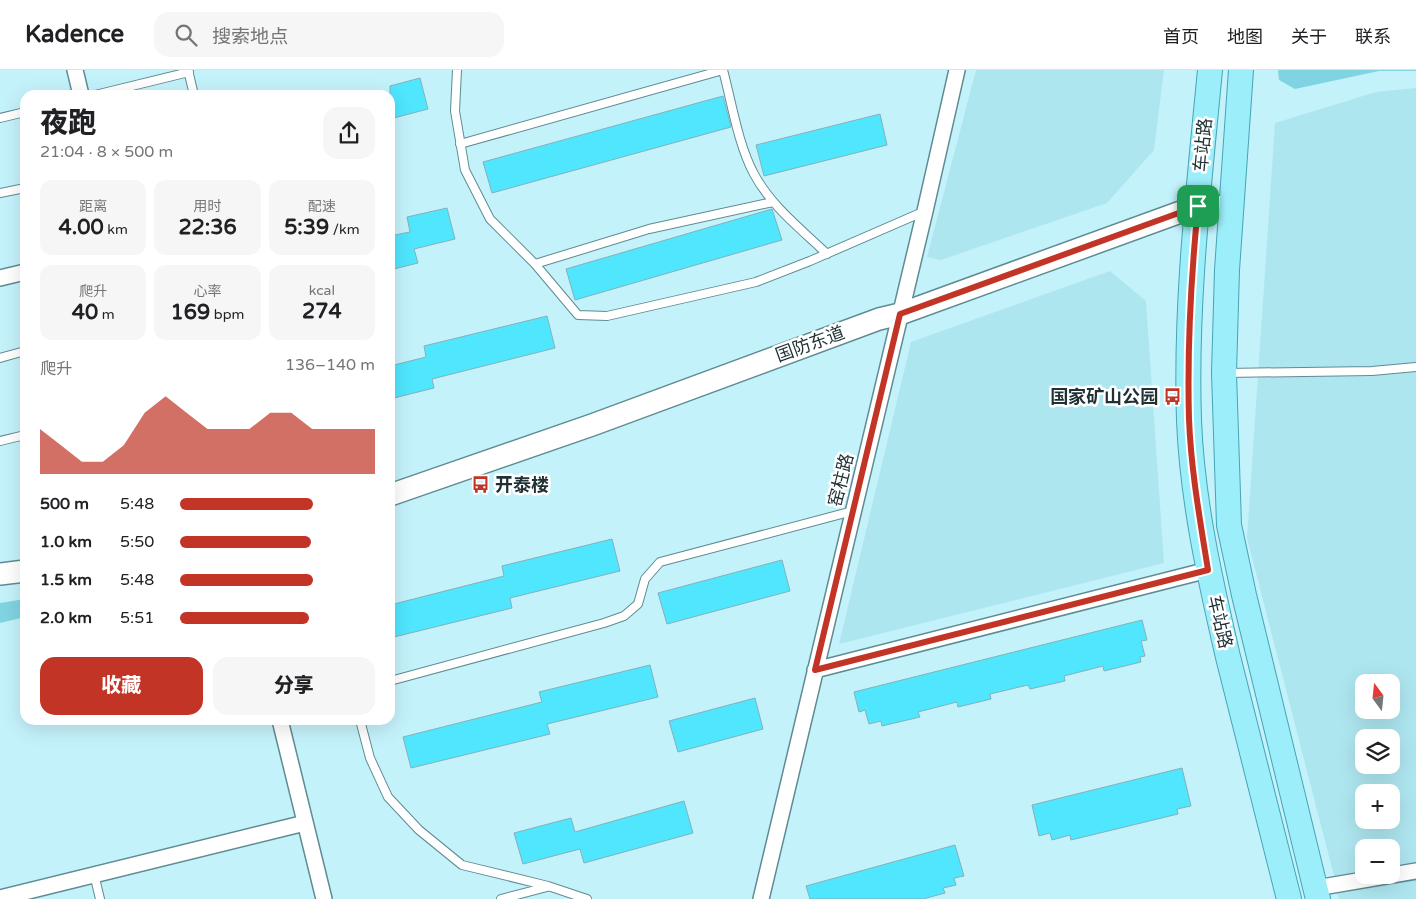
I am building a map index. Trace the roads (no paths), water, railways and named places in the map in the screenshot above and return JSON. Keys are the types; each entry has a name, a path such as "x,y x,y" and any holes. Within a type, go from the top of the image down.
{"main road":[{"name":"车站路","path":"1210,70 1191,279 1189,420 1196,491 1208,570 1289,899"},
{"name":"车站路","path":"1241,70 1227,270 1224,373 1229,525 1244,595 1317,894"}],"street":[{"path":"75,70 80,90"},
{"name":"窑柱路","path":"761,899 957,70"},
{"name":"国防东道","path":"395,494 592,425 879,318 900,314 1198,206 1232,207"},
{"path":"0,278 20,273"},
{"path":"815,670 1208,570"},
{"path":"0,574 20,572"},
{"path":"281,725 324,899"},
{"path":"0,898 305,823"},
{"path":"1317,894 1416,871"}],"lane":[{"path":"457,70 455,111 465,170 490,219 535,264 578,314 607,316 756,282 827,254 925,211"},
{"path":"460,144 723,70 744,148 754,175 773,202 827,254"},
{"path":"114,90 188,71 193,90"},
{"path":"0,118 20,113"},
{"path":"0,193 20,189"},
{"path":"535,264 649,229 773,202"},
{"path":"0,358 20,352"},
{"path":"1224,373 1372,371 1416,367"},
{"path":"0,441 20,436"},
{"path":"395,680 624,616 638,604 645,579 660,562 853,511"},
{"path":"361,725 370,758 388,797 419,830 462,865 548,886 586,899"},
{"path":"94,874 100,899"},
{"path":"501,899 548,886"}],"place":[{"name":"国家矿山公园","path":"1172,397"},
{"name":"开泰楼","path":"481,485"}]}
